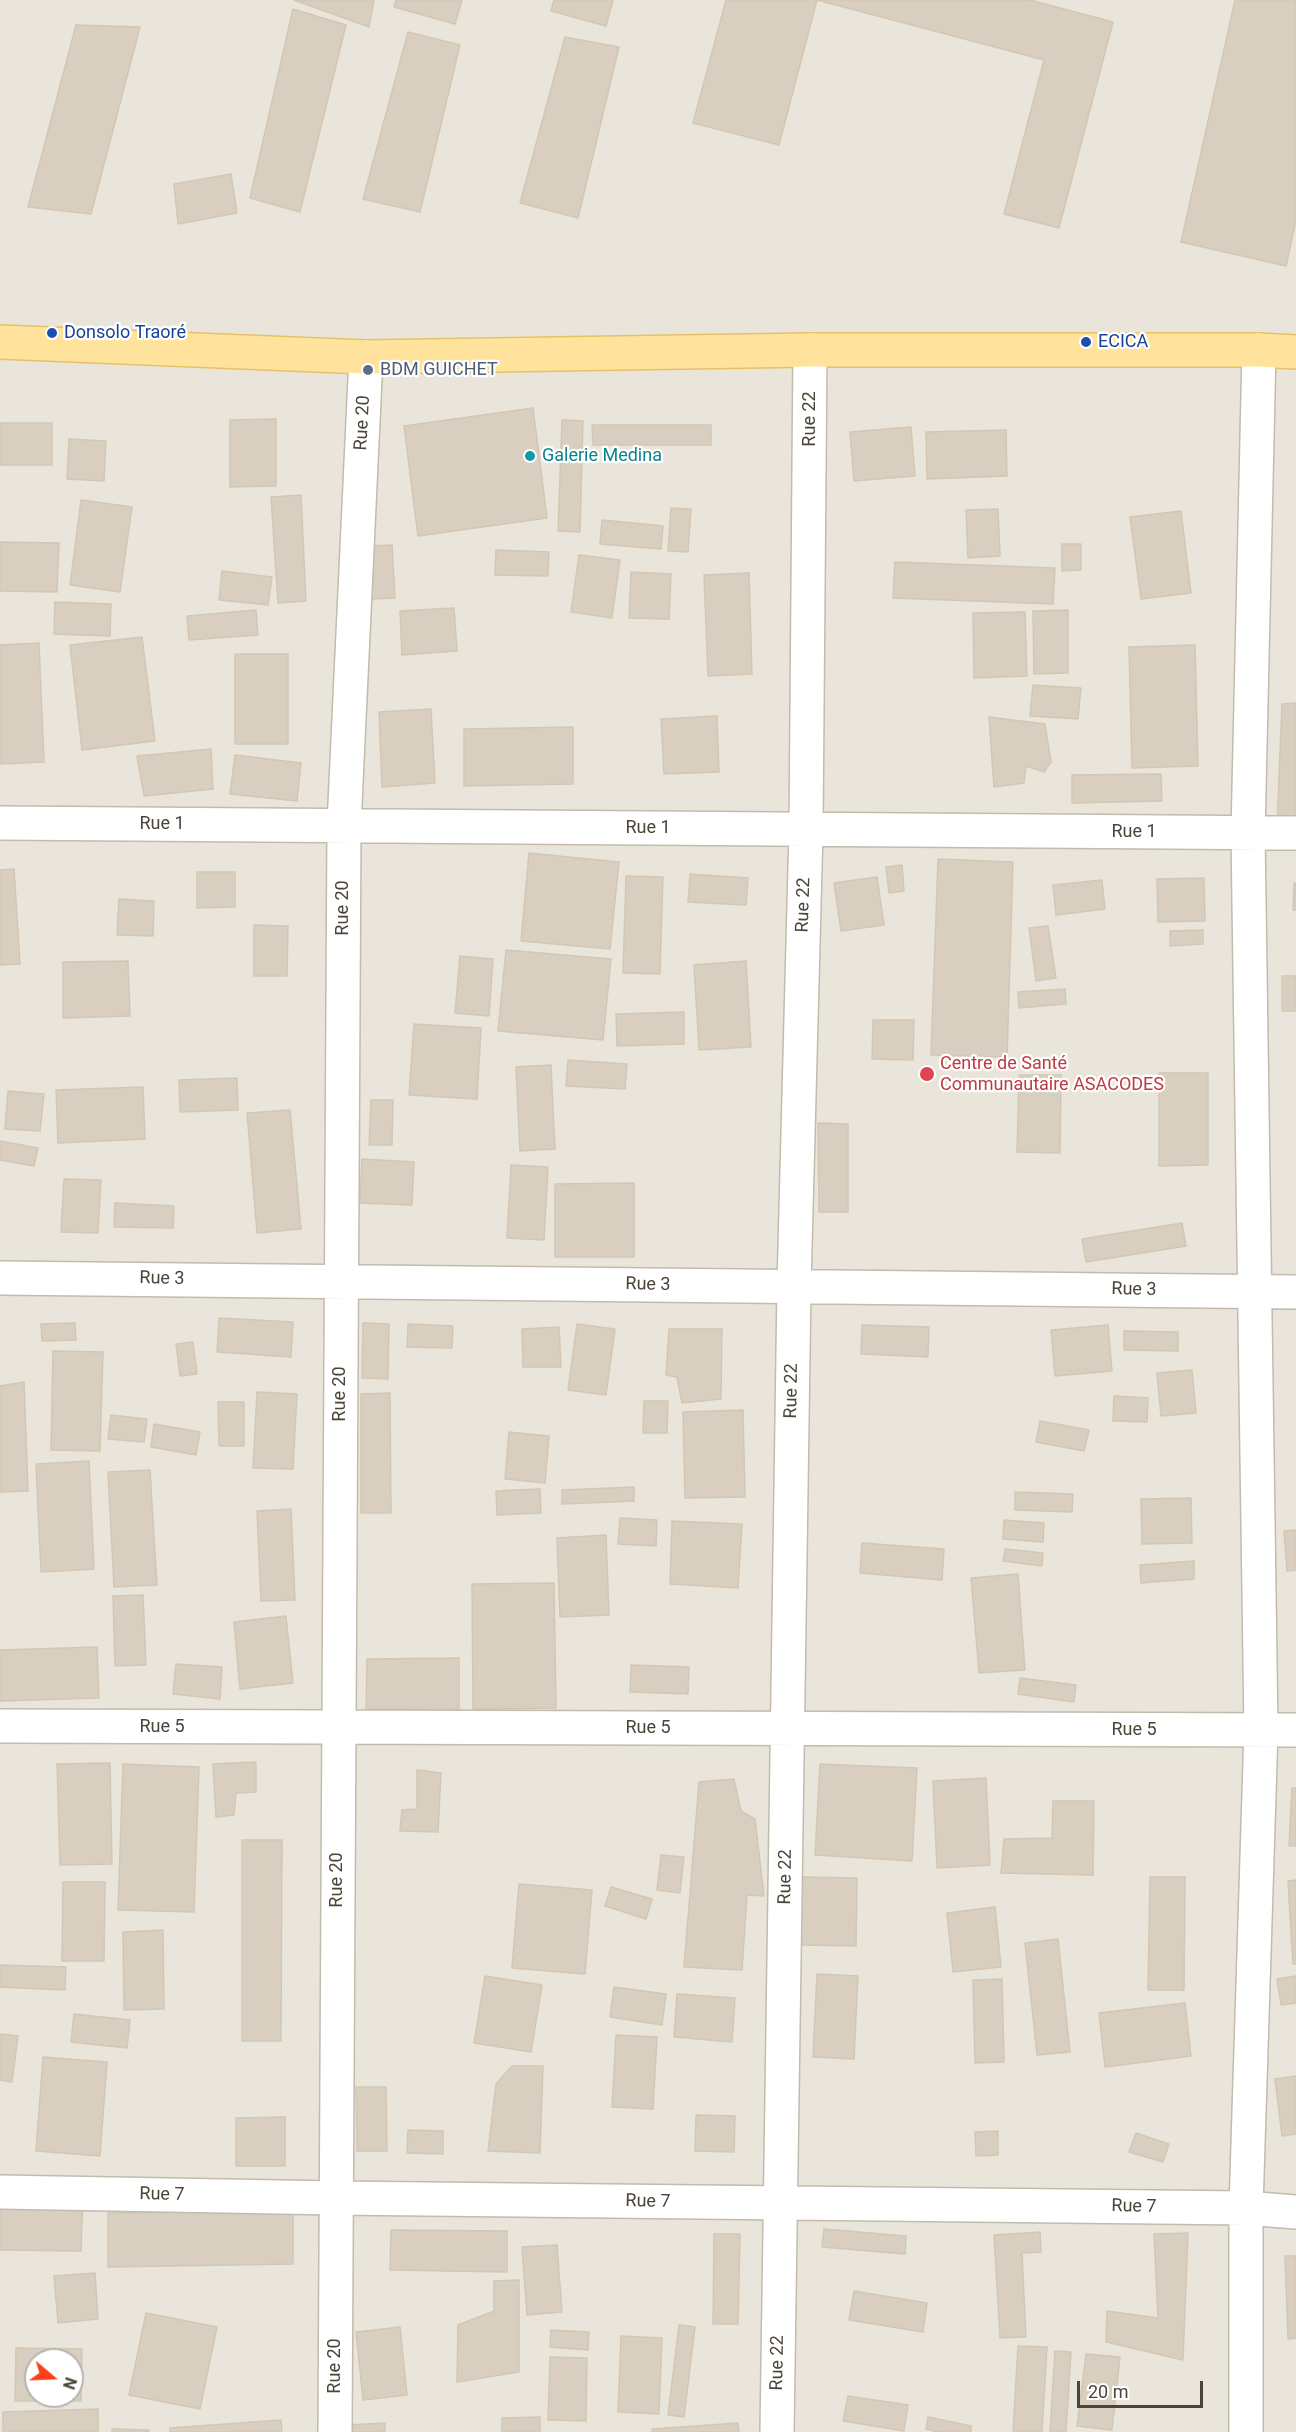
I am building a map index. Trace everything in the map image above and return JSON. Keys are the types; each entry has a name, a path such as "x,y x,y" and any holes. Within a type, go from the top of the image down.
{"main road":[{"path":"0,342 366,357 810,350 1259,350 1296,352"}],"street":[{"name":"Rue 22","path":"777,2432 794,1286 806,829 810,350"},
{"path":"1246,2432 1246,2208 1261,1730 1248,833 1259,350"},
{"name":"Rue 20","path":"335,2432 344,825 366,357"},
{"name":"Rue 1","path":"0,823 1296,833"},
{"name":"Rue 3","path":"0,1278 1296,1292"},
{"name":"Rue 5","path":"0,1726 1296,1730"},
{"name":"Rue 7","path":"0,2192 1246,2208 1296,2212"}],"shaded area":[{"path":"0,0 1296,0 1296,2432 0,2432"}],"building":[{"path":"294,0 374,0 369,27"},
{"path":"396,0 462,0 455,24 394,7"},
{"path":"554,0 613,0 606,26 551,11"},
{"path":"726,0 817,0 779,145 693,123"},
{"path":"817,0 1030,0 1113,22 1059,228 1004,214 1044,60"},
{"path":"1235,0 1296,0 1296,220 1286,266 1181,242"},
{"path":"293,9 346,25 300,212 250,198"},
{"path":"76,25 140,27 91,214 28,207"},
{"path":"408,32 460,45 420,212 363,199"},
{"path":"565,37 619,47 578,218 520,203"},
{"path":"231,174 237,213 178,224 174,184"},
{"path":"533,408 547,518 418,536 404,426"},
{"path":"276,419 276,486 230,487 230,420"},
{"path":"562,420 583,421 580,532 558,531"},
{"path":"0,423 52,423 52,465 0,465"},
{"path":"592,425 711,425 711,445 593,445"},
{"path":"911,427 915,476 854,481 850,432"},
{"path":"1006,430 1007,476 927,479 926,432"},
{"path":"69,439 106,441 104,481 67,479"},
{"path":"301,495 306,601 278,603 271,497"},
{"path":"81,500 132,507 120,592 70,585"},
{"path":"671,508 691,509 688,552 668,551"},
{"path":"998,509 1000,556 968,558 966,510"},
{"path":"1181,511 1191,593 1141,599 1130,517"},
{"path":"602,520 663,526 661,549 600,544"},
{"path":"0,542 59,543 57,592 0,591"},
{"path":"1062,544 1081,544 1081,570 1062,571"},
{"path":"392,545 395,598 371,599 368,546"},
{"path":"496,550 549,552 548,576 495,575"},
{"path":"579,555 620,560 612,618 571,612"},
{"path":"895,562 1055,568 1053,604 893,598"},
{"path":"222,571 272,577 268,605 219,600"},
{"path":"631,572 671,574 669,619 629,618"},
{"path":"749,573 752,674 708,676 704,575"},
{"path":"55,602 111,604 110,636 54,634"},
{"path":"454,608 457,651 402,655 400,611"},
{"path":"256,610 258,635 189,640 187,616"},
{"path":"1068,610 1068,673 1034,674 1033,611"},
{"path":"1025,612 1027,676 974,678 973,613"},
{"path":"142,637 155,741 82,750 70,645"},
{"path":"39,643 44,762 0,764 0,645"},
{"path":"1195,645 1198,766 1132,768 1129,647"},
{"path":"235,654 288,654 288,744 235,744"},
{"path":"1033,685 1081,688 1078,719 1030,716"},
{"path":"1296,703 1296,825 1277,826 1282,704"},
{"path":"431,709 435,783 382,787 379,712"},
{"path":"717,716 719,772 664,774 661,719"},
{"path":"989,717 1045,724 1051,762 1044,772 1026,766 1024,783 994,787"},
{"path":"573,727 573,784 464,786 464,729"},
{"path":"211,749 213,789 144,796 137,756"},
{"path":"235,755 301,763 297,801 230,794"},
{"path":"1161,774 1162,801 1072,803 1072,775"},
{"path":"529,853 619,862 610,949 521,941"},
{"path":"938,859 1013,862 1007,1057 931,1055"},
{"path":"902,865 904,891 889,893 886,867"},
{"path":"14,869 20,964 0,965 0,870"},
{"path":"197,872 235,872 235,907 197,908"},
{"path":"690,874 748,878 746,905 688,902"},
{"path":"626,876 663,877 660,974 623,973"},
{"path":"877,877 884,925 841,931 834,883"},
{"path":"1204,878 1205,921 1158,922 1157,879"},
{"path":"1102,880 1105,909 1056,915 1053,885"},
{"path":"1294,883 1296,883 1296,910 1293,910"},
{"path":"119,899 154,901 153,936 117,935"},
{"path":"254,925 288,926 287,976 254,976"},
{"path":"1048,926 1056,978 1036,981 1029,928"},
{"path":"1203,930 1203,944 1170,946 1170,931"},
{"path":"506,950 611,959 603,1040 498,1031"},
{"path":"460,956 493,959 489,1016 455,1013"},
{"path":"128,961 130,1016 63,1018 63,962"},
{"path":"746,961 751,1047 699,1050 694,965"},
{"path":"1282,976 1296,976 1296,1011 1282,1011"},
{"path":"1065,989 1066,1004 1019,1008 1018,992"},
{"path":"684,1012 684,1044 617,1046 616,1014"},
{"path":"873,1020 914,1020 913,1060 872,1059"},
{"path":"414,1024 481,1028 477,1099 409,1095"},
{"path":"568,1060 627,1064 625,1089 566,1086"},
{"path":"551,1065 555,1149 520,1151 516,1067"},
{"path":"1159,1073 1208,1073 1208,1165 1159,1166"},
{"path":"1019,1075 1061,1075 1060,1153 1017,1152"},
{"path":"237,1078 238,1110 180,1112 179,1080"},
{"path":"143,1087 145,1139 58,1143 56,1090"},
{"path":"8,1091 44,1094 40,1131 5,1129"},
{"path":"371,1100 393,1100 392,1145 369,1145"},
{"path":"290,1110 301,1229 257,1233 247,1113"},
{"path":"818,1123 848,1124 848,1212 819,1212"},
{"path":"0,1141 38,1148 34,1166 0,1160"},
{"path":"362,1159 414,1162 412,1205 360,1203"},
{"path":"511,1165 548,1167 544,1240 507,1238"},
{"path":"64,1179 101,1180 98,1233 61,1232"},
{"path":"634,1183 634,1257 555,1257 555,1184"},
{"path":"115,1203 174,1206 173,1228 114,1227"},
{"path":"1182,1223 1186,1246 1086,1262 1082,1239"},
{"path":"219,1318 293,1322 291,1357 217,1352"},
{"path":"75,1323 76,1340 42,1341 41,1324"},
{"path":"363,1323 389,1324 388,1379 362,1378"},
{"path":"408,1324 453,1326 452,1348 407,1347"},
{"path":"577,1324 615,1329 606,1395 568,1390"},
{"path":"862,1325 929,1327 928,1357 861,1354"},
{"path":"1108,1325 1112,1371 1055,1376 1051,1330"},
{"path":"559,1327 561,1367 523,1367 522,1329"},
{"path":"669,1329 722,1329 721,1399 682,1403 677,1377 666,1375"},
{"path":"1124,1331 1178,1332 1178,1351 1124,1350"},
{"path":"193,1342 197,1374 180,1376 176,1344"},
{"path":"53,1351 103,1352 100,1451 51,1450"},
{"path":"1192,1370 1196,1413 1161,1416 1157,1373"},
{"path":"24,1382 28,1491 0,1492 0,1386"},
{"path":"257,1392 297,1394 293,1469 253,1468"},
{"path":"390,1393 391,1513 361,1513 361,1394"},
{"path":"1114,1396 1148,1398 1147,1422 1113,1421"},
{"path":"644,1401 668,1401 667,1433 643,1433"},
{"path":"218,1402 244,1402 244,1446 219,1446"},
{"path":"743,1410 745,1497 685,1498 683,1412"},
{"path":"111,1415 147,1419 144,1442 108,1439"},
{"path":"1040,1421 1089,1430 1084,1451 1036,1442"},
{"path":"154,1424 200,1432 196,1455 151,1447"},
{"path":"509,1432 549,1436 545,1483 505,1479"},
{"path":"89,1461 94,1569 41,1572 36,1464"},
{"path":"150,1470 157,1585 114,1587 108,1472"},
{"path":"634,1487 634,1501 562,1504 562,1490"},
{"path":"540,1489 541,1513 497,1515 496,1491"},
{"path":"1015,1492 1073,1494 1072,1512 1015,1510"},
{"path":"1191,1498 1192,1543 1142,1544 1141,1499"},
{"path":"291,1509 295,1600 261,1601 257,1511"},
{"path":"620,1518 657,1520 656,1546 618,1544"},
{"path":"1004,1520 1044,1523 1043,1542 1003,1539"},
{"path":"672,1521 742,1524 738,1588 670,1584"},
{"path":"1296,1530 1296,1570 1287,1571 1284,1531"},
{"path":"606,1535 609,1615 560,1617 557,1538"},
{"path":"862,1543 944,1549 942,1580 860,1573"},
{"path":"1005,1549 1043,1553 1042,1566 1003,1561"},
{"path":"1194,1561 1194,1579 1141,1583 1140,1565"},
{"path":"1018,1574 1025,1670 979,1673 971,1578"},
{"path":"554,1583 556,1708 473,1709 472,1584"},
{"path":"143,1595 146,1665 115,1666 113,1596"},
{"path":"286,1616 293,1683 240,1689 234,1622"},
{"path":"97,1647 99,1698 0,1701 0,1650"},
{"path":"459,1658 459,1709 366,1709 367,1659"},
{"path":"176,1664 222,1667 220,1699 173,1694"},
{"path":"631,1665 689,1667 688,1694 630,1692"},
{"path":"1020,1678 1076,1685 1074,1702 1018,1694"},
{"path":"256,1762 256,1792 236,1793 234,1815 216,1817 213,1764"},
{"path":"110,1763 112,1864 60,1865 57,1764"},
{"path":"123,1764 199,1767 194,1912 118,1910"},
{"path":"820,1764 917,1768 912,1861 815,1855"},
{"path":"417,1770 441,1773 438,1832 400,1831 402,1810 417,1809"},
{"path":"986,1778 990,1865 937,1868 933,1781"},
{"path":"734,1779 741,1811 755,1819 764,1896 747,1895 742,1970 684,1967 699,1782"},
{"path":"1292,1788 1296,1788 1296,1846 1289,1846"},
{"path":"1053,1801 1094,1801 1093,1875 1001,1873 1004,1839 1052,1838"},
{"path":"242,1840 282,1840 281,2041 242,2041"},
{"path":"661,1855 684,1857 680,1893 657,1890"},
{"path":"802,1877 857,1878 856,1946 801,1945"},
{"path":"1150,1877 1185,1877 1184,1990 1148,1990"},
{"path":"1296,1880 1296,1964 1293,1964 1288,1881"},
{"path":"63,1882 105,1882 104,1961 62,1961"},
{"path":"519,1884 592,1890 585,1974 512,1968"},
{"path":"611,1887 652,1899 646,1919 605,1906"},
{"path":"995,1907 1001,1967 953,1972 947,1913"},
{"path":"163,1930 164,2009 124,2010 123,1932"},
{"path":"1058,1939 1070,2052 1037,2055 1025,1943"},
{"path":"0,1965 66,1967 65,1990 0,1987"},
{"path":"817,1974 858,1976 854,2059 813,2057"},
{"path":"485,1976 542,1985 531,2052 474,2043"},
{"path":"1296,1976 1296,2003 1281,2005 1277,1979"},
{"path":"1002,1979 1004,2062 975,2063 973,1980"},
{"path":"614,1987 666,1994 662,2025 610,2017"},
{"path":"677,1994 735,1998 732,2042 674,2037"},
{"path":"1185,2003 1191,2056 1105,2067 1099,2013"},
{"path":"74,2014 130,2020 127,2048 71,2042"},
{"path":"0,2034 18,2036 12,2082 0,2080"},
{"path":"616,2035 657,2037 653,2109 612,2107"},
{"path":"43,2057 107,2062 100,2156 36,2151"},
{"path":"512,2066 543,2066 540,2153 488,2151 496,2084"},
{"path":"1296,2076 1296,2134 1282,2136 1275,2079"},
{"path":"356,2087 386,2087 387,2151 357,2151"},
{"path":"696,2115 735,2116 734,2152 695,2151"},
{"path":"285,2117 285,2166 236,2166 236,2118"},
{"path":"408,2130 443,2131 443,2154 407,2153"},
{"path":"998,2131 998,2155 976,2156 975,2132"},
{"path":"1136,2133 1169,2144 1163,2162 1129,2152"},
{"path":"0,2193 83,2195 81,2251 0,2250"},
{"path":"293,2211 293,2264 108,2267 108,2213"},
{"path":"824,2229 906,2236 905,2254 822,2247"},
{"path":"391,2230 507,2231 507,2272 390,2270"},
{"path":"1040,2232 1041,2252 1022,2253 1026,2337 1000,2338 994,2235"},
{"path":"1188,2233 1183,2360 1106,2342 1107,2311 1158,2318 1154,2234"},
{"path":"714,2234 740,2234 738,2324 713,2324"},
{"path":"557,2245 562,2312 527,2315 522,2247"},
{"path":"1285,2256 1296,2256 1296,2338 1288,2339"},
{"path":"95,2273 98,2319 58,2323 54,2276"},
{"path":"519,2280 519,2372 457,2382 458,2325 494,2311 494,2281"},
{"path":"854,2291 927,2303 923,2332 849,2320"},
{"path":"146,2313 217,2327 200,2409 129,2395"},
{"path":"679,2325 695,2327 684,2417 668,2415"},
{"path":"400,2327 407,2395 363,2400 356,2332"},
{"path":"551,2330 589,2332 588,2350 550,2347"},
{"path":"621,2336 662,2338 659,2414 618,2412"},
{"path":"1018,2346 1047,2347 1042,2432 1013,2432"},
{"path":"16,2348 24,2348 24,2401 15,2401"},
{"path":"1055,2351 1071,2352 1066,2432 1050,2432"},
{"path":"1086,2354 1120,2357 1112,2430 1077,2426"},
{"path":"550,2357 587,2358 586,2421 548,2420"},
{"path":"848,2396 908,2405 904,2431 843,2421"},
{"path":"98,2409 98,2432 3,2432 3,2412"},
{"path":"540,2417 540,2432 502,2432 502,2418"},
{"path":"928,2417 971,2426 971,2432 938,2432 926,2429"},
{"path":"281,2420 282,2432 170,2432 170,2428"},
{"path":"385,2423 385,2432 348,2432 348,2425"},
{"path":"738,2423 739,2432 652,2432 652,2429"},
{"path":"112,2429 149,2430 149,2432 112,2432"}],"place":[{"name":"Donsolo Traoré","path":"52,333"},
{"name":"ECICA","path":"1086,342"},
{"name":"BDM GUICHET","path":"368,370"},
{"name":"Galerie Medina","path":"530,456"},
{"name":"Centre de Santé Communautaire ASACODES","path":"927,1074"}]}
